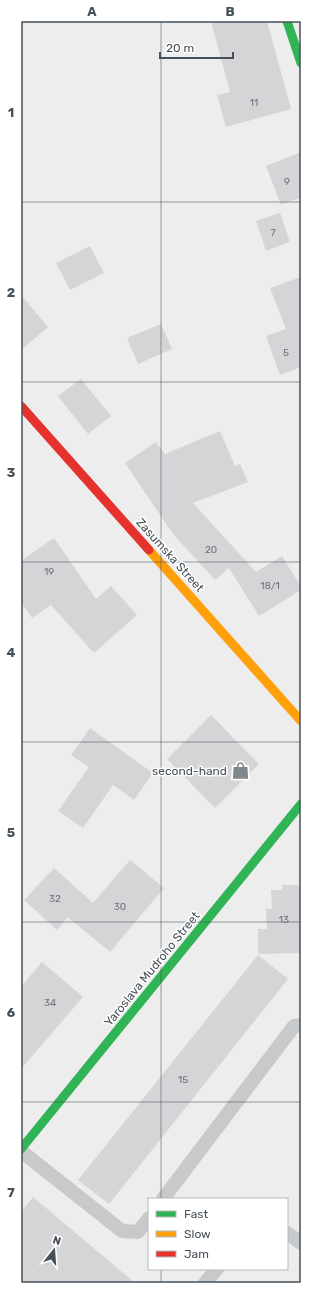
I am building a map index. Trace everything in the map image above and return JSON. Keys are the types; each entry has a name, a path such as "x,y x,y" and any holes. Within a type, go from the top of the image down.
{"street":[{"path":"287,21 301,63"},
{"name":"Zasumska Street","path":"21,406 301,721"},
{"name":"Yaroslava Mudroho Street","path":"21,1150 301,804"}],"lane":[{"path":"164,1198 294,1026 301,1025"},
{"path":"21,1150 122,1230 138,1232 148,1219"},
{"path":"288,1234 301,1243"},
{"path":"206,1283 216,1270"}],"building":[{"path":"211,21 267,21 291,109 226,127 217,95 230,92"},
{"path":"301,152 301,197 281,205 266,166"},
{"path":"280,213 290,242 266,251 256,221"},
{"path":"90,246 104,273 70,290 56,263"},
{"path":"301,277 301,367 280,375 266,336 286,329 270,288"},
{"path":"21,295 48,327 21,350"},
{"path":"161,324 172,349 138,364 127,338"},
{"path":"81,379 111,416 88,434 58,396"},
{"path":"220,431 235,466 240,464 248,482 193,503 256,572 282,556 301,587 301,590 259,616 229,568 215,580 173,534 125,463 156,442 165,454"},
{"path":"54,538 96,599 111,586 137,615 94,653 51,605 32,618 21,602 21,561"},
{"path":"211,715 259,764 215,808 167,759"},
{"path":"90,728 153,773 134,800 113,785 83,828 58,811 89,767 71,755"},
{"path":"130,860 164,888 110,952 68,917 57,930 24,900 54,868 93,903"},
{"path":"282,885 301,885 301,953 258,954 258,929 267,929 266,909 272,909 271,890 282,890"},
{"path":"258,955 288,979 109,1204 78,1180"},
{"path":"42,962 83,997 21,1069 21,987"},
{"path":"33,1197 135,1283 21,1283 21,1212"}],"traffic: fast":[{"path":"287,21 301,63"},
{"path":"21,1149 301,804"}],"traffic: slow":[{"path":"149,550 301,721"}],"traffic: jam":[{"path":"21,406 149,550"}],"place":[{"name":"second-hand","path":"240,771"}]}
